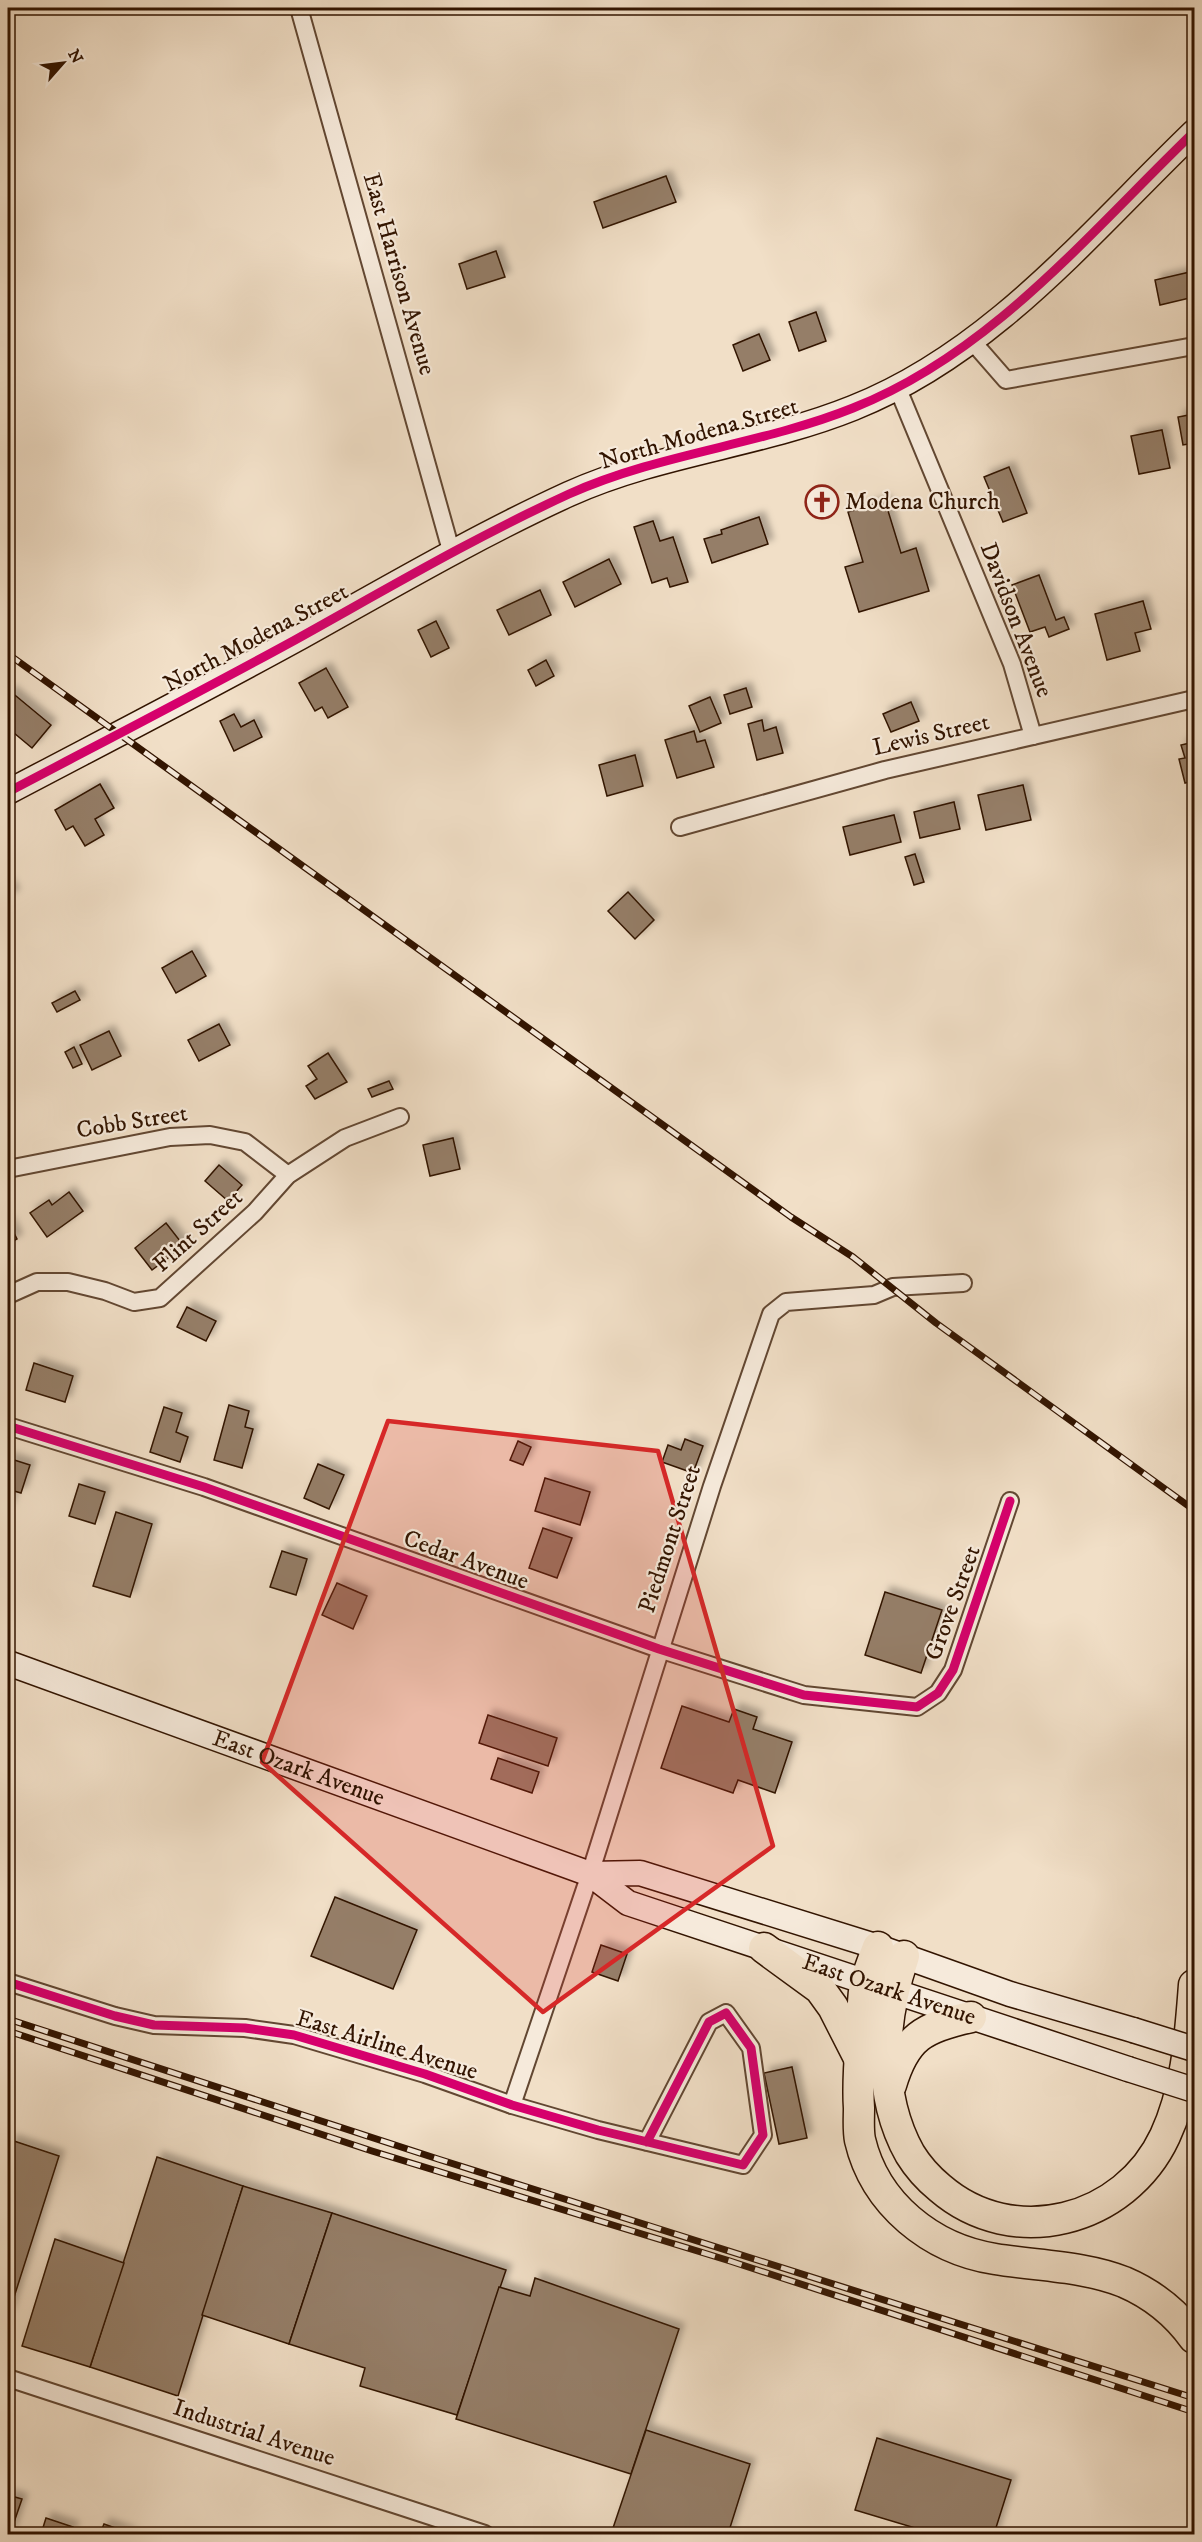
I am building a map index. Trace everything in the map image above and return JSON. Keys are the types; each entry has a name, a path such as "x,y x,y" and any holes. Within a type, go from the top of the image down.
{"highway":[{"path":"764,1948 820,1989 833,2007 859,2058"},
{"path":"891,1951 878,1988 859,2058 860,2138 868,2164 882,2189 908,2220 924,2233 954,2249 991,2259 1098,2274 1123,2282 1149,2295 1173,2313 1194,2338"},
{"path":"878,1988 886,2046 889,2093 896,2124 911,2156 927,2177 955,2201 976,2211 1008,2220 1039,2223 1071,2218 1101,2206 1126,2187 1149,2163 1165,2137 1182,2088 1194,1985"},
{"path":"889,2093 898,2060 919,2035 940,2023 971,2017"}],"main road":[{"name":"North Modena Street","path":"8,792 255,662 452,554 573,492 626,471 791,430 852,409 898,389 972,341 1048,277 1194,132"},
{"name":"East Ozark Avenue","path":"8,1663 590,1874 628,1903 878,1988 1194,2090"},
{"name":"East Ozark Avenue","path":"590,1874 640,1873 891,1951 1010,1994 1194,2049"}],"street":[{"name":"East Harrison Avenue","path":"299,8 452,554"},
{"path":"972,341 1006,380 1194,345"},
{"name":"Davidson Avenue","path":"898,389 1012,664 1033,736"},
{"name":"Lewis Street","path":"680,827 885,770 1194,699"},
{"name":"Flint Street","path":"8,1295 37,1282 68,1282 105,1291 134,1302 160,1298 255,1212 288,1175 345,1138 400,1117"},
{"name":"Cobb Street","path":"8,1168 170,1137 210,1135 245,1142 288,1175"},
{"name":"Piedmont Street","path":"512,2104 590,1874 712,1486 771,1314 786,1302 874,1295 893,1287 963,1283"},
{"name":"Cedar Avenue","path":"8,1426 204,1487 659,1649 804,1695 916,1707"},
{"name":"Grove Street","path":"916,1707 938,1693 952,1670 1010,1501"},
{"name":"East Airline Avenue","path":"8,1982 115,2016 154,2025 245,2028 294,2035 424,2074 512,2104 647,2142 743,2165 763,2135 751,2048 726,2013 709,2022 647,2142"},
{"name":"Industrial Avenue","path":"8,2378 484,2535"}],"highlighted area":[{"path":"388,1421 658,1451 773,1846 543,2012 262,1762"}],"building":[{"path":"666,176 676,202 603,228 594,202"},
{"path":"496,251 505,277 467,289 459,264"},
{"path":"1194,271 1194,297 1160,305 1155,280"},
{"path":"816,312 826,341 799,351 789,322"},
{"path":"759,334 770,360 743,371 733,345"},
{"path":"1194,414 1194,443 1183,445 1178,417"},
{"path":"1162,430 1170,468 1139,474 1131,436"},
{"path":"1009,467 1027,513 1003,522 984,477"},
{"path":"885,501 901,553 916,548 929,591 859,612 845,567 863,562 848,512"},
{"path":"759,517 768,544 712,563 704,539 722,534 721,530"},
{"path":"653,521 660,541 673,537 688,582 670,587 667,578 652,583 634,527"},
{"path":"609,559 621,584 575,607 563,582"},
{"path":"1039,575 1056,620 1064,617 1069,629 1049,637 1045,627 1030,632 1012,585"},
{"path":"540,590 551,615 509,635 497,610"},
{"path":"1143,601 1151,629 1135,633 1140,651 1107,660 1095,614"},
{"path":"436,621 449,648 431,657 418,630"},
{"path":"546,660 554,676 536,686 528,670"},
{"path":"326,668 348,707 328,718 322,707 315,711 299,683"},
{"path":"746,688 752,707 730,714 724,695"},
{"path":"10,691 51,725 32,748 8,728"},
{"path":"710,697 721,723 700,732 689,706"},
{"path":"911,702 919,721 891,732 883,714"},
{"path":"234,714 241,727 254,720 262,737 234,751 220,721"},
{"path":"762,720 764,731 776,727 783,753 757,760 748,724"},
{"path":"694,731 697,742 705,740 714,767 677,778 665,740"},
{"path":"1194,742 1194,781 1185,783 1179,759 1185,758 1181,745"},
{"path":"635,755 643,786 607,796 599,765"},
{"path":"100,784 114,808 95,819 104,835 85,846 73,826 66,830 55,810"},
{"path":"1023,785 1031,820 986,830 978,795"},
{"path":"954,802 960,829 920,838 914,812"},
{"path":"894,815 901,842 850,855 843,827"},
{"path":"915,854 924,882 914,885 905,857"},
{"path":"8,884 14,894 8,898"},
{"path":"628,892 654,920 635,939 608,911"},
{"path":"192,951 206,976 176,993 162,968"},
{"path":"75,991 80,1000 57,1012 52,1003"},
{"path":"219,1024 230,1045 199,1061 188,1040"},
{"path":"109,1031 121,1056 92,1070 80,1045"},
{"path":"74,1047 82,1064 73,1068 65,1052"},
{"path":"328,1053 347,1082 315,1099 306,1086 317,1079 308,1066"},
{"path":"389,1081 393,1089 372,1097 368,1089"},
{"path":"453,1138 460,1169 430,1176 423,1145"},
{"path":"219,1165 242,1185 228,1201 205,1181"},
{"path":"69,1192 83,1211 47,1237 30,1213 49,1200 52,1205"},
{"path":"8,1221 17,1239 8,1244"},
{"path":"166,1223 184,1246 152,1270 135,1248"},
{"path":"187,1307 216,1321 206,1341 177,1327"},
{"path":"34,1363 73,1376 65,1402 26,1390"},
{"path":"229,1405 249,1411 245,1427 253,1429 242,1468 214,1460"},
{"path":"164,1407 182,1413 176,1432 188,1437 180,1462 150,1452"},
{"path":"685,1439 703,1446 693,1473 662,1462 668,1445 681,1450"},
{"path":"518,1441 531,1447 523,1465 510,1460"},
{"path":"8,1458 30,1465 21,1493 14,1491 8,1510"},
{"path":"318,1464 344,1475 329,1509 304,1498"},
{"path":"545,1478 590,1492 580,1525 535,1511"},
{"path":"79,1484 105,1492 95,1524 69,1516"},
{"path":"116,1512 152,1524 130,1597 93,1586"},
{"path":"543,1528 572,1538 557,1578 529,1568"},
{"path":"282,1551 307,1559 296,1595 270,1587"},
{"path":"337,1583 367,1596 353,1629 322,1615"},
{"path":"885,1592 942,1610 921,1673 865,1655"},
{"path":"682,1706 729,1722 734,1709 757,1717 753,1729 792,1742 775,1793 738,1780 733,1793 661,1768"},
{"path":"488,1715 557,1738 548,1766 479,1743"},
{"path":"498,1758 539,1772 532,1793 491,1779"},
{"path":"335,1897 417,1930 393,1989 311,1956"},
{"path":"601,1945 627,1954 618,1981 592,1972"},
{"path":"792,2067 807,2138 779,2144 764,2073"},
{"path":"11,2140 59,2156 8,2316 8,2151"},
{"path":"157,2157 243,2186 178,2396 90,2367"},
{"path":"243,2186 332,2213 289,2344 202,2315"},
{"path":"332,2213 506,2270 457,2415 360,2386 365,2368 289,2344"},
{"path":"55,2239 124,2263 90,2367 22,2346"},
{"path":"535,2278 679,2329 631,2474 456,2419 499,2287 530,2296"},
{"path":"646,2430 750,2464 728,2534 611,2534"},
{"path":"877,2438 1011,2480 994,2534 935,2534 855,2510"},
{"path":"8,2495 22,2499 10,2534 8,2534"},
{"path":"46,2518 73,2527 71,2534 41,2534"},
{"path":"104,2524 132,2534 100,2534"}],"railway":[{"path":"8,654 791,1217 853,1257 936,1323 1194,1510"},
{"path":"8,2019 438,2159 1194,2398"},
{"path":"8,2031 372,2151 730,2261 1194,2412"}],"cycle path":[{"path":"8,792 259,659 465,546 569,494 639,468 818,421 853,408 903,384 950,356 1036,287 1194,132"},
{"path":"8,1426 204,1487 659,1649 804,1695 917,1707 938,1693 953,1670 1010,1501"},
{"path":"8,1982 115,2016 154,2025 245,2028 294,2035 425,2074 512,2105 598,2130 743,2165 763,2135 751,2048 726,2013 709,2022 647,2142"}],"place":[{"name":"Modena Church","path":"822,502"}]}
